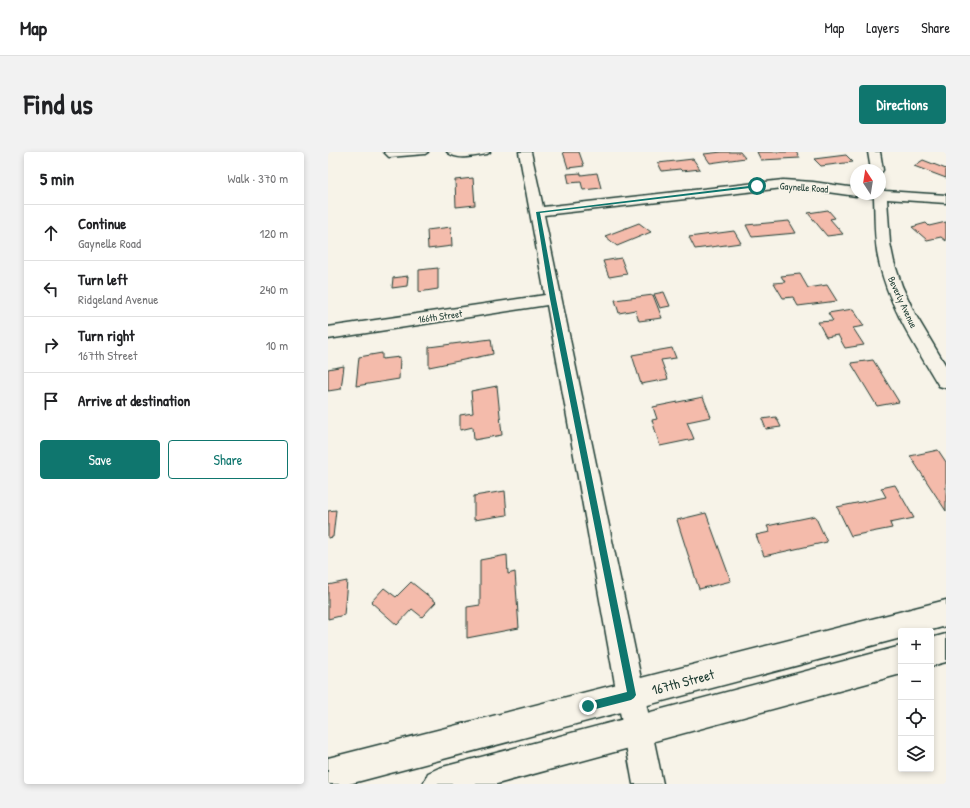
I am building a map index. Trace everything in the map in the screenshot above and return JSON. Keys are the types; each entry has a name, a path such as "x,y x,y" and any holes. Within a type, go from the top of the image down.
{"main road":[{"name":"167th Street","path":"328,774 946,613"},
{"path":"934,651 946,648"},
{"path":"439,784 898,661"}],"street":[{"path":"525,152 538,212 553,299 648,784"},
{"path":"874,152 876,164"},
{"name":"Gaynelle Road","path":"538,212 776,185 813,186 850,191"},
{"path":"886,195 946,199"},
{"name":"Beverly Avenue","path":"879,200 888,271 903,306 922,342 946,381"},
{"name":"166th Street","path":"328,333 553,299"}],"lane":[{"path":"387,152 389,155 424,152"},
{"path":"450,152 459,155 483,152"}],"building":[{"path":"563,152 579,152 584,166 568,168"},
{"path":"740,152 745,158 710,163 704,154"},
{"path":"757,152 796,152 800,158 761,160"},
{"path":"846,155 853,162 821,166 814,159"},
{"path":"693,159 700,169 662,171 658,163"},
{"path":"923,160 946,169 946,178 914,166"},
{"path":"581,173 581,175 597,173 601,188 583,190 581,182 569,183 567,174"},
{"path":"473,178 475,205 456,207 455,180"},
{"path":"828,210 835,218 830,219 843,234 827,236 808,213"},
{"path":"789,221 796,233 752,237 746,225"},
{"path":"946,222 946,241 941,237 927,240 912,227 926,223 929,226"},
{"path":"639,223 651,232 617,246 605,236"},
{"path":"451,227 452,246 428,249 427,230"},
{"path":"734,231 741,243 695,249 689,237"},
{"path":"621,258 627,274 609,277 603,261"},
{"path":"438,268 438,289 419,292 419,270"},
{"path":"800,274 808,288 827,285 837,301 798,306 793,297 783,298 774,283 785,282 781,276"},
{"path":"408,276 407,286 392,288 393,278"},
{"path":"664,292 670,306 660,308 654,294"},
{"path":"653,295 662,318 639,321 635,310 619,313 615,300"},
{"path":"853,309 864,326 853,328 864,345 845,348 838,335 826,337 818,322 833,321 828,313"},
{"path":"491,339 493,354 429,367 429,347"},
{"path":"672,348 676,358 661,360 668,379 641,384 632,355"},
{"path":"382,353 382,359 400,357 399,379 356,386 359,357"},
{"path":"873,360 899,402 877,406 851,363"},
{"path":"344,366 341,389 328,391 328,369"},
{"path":"497,386 502,435 474,440 473,427 460,430 460,415 473,413 471,391"},
{"path":"703,397 711,417 687,422 694,439 660,446 652,420 657,419 653,407"},
{"path":"776,417 781,427 766,429 762,419"},
{"path":"938,450 946,462 946,511 910,456"},
{"path":"895,485 914,518 890,523 892,528 851,536 837,507 886,497 881,488"},
{"path":"505,491 507,515 474,520 474,496"},
{"path":"336,510 333,537 328,538 328,511"},
{"path":"706,513 731,581 699,589 677,520"},
{"path":"815,516 827,542 764,556 756,535 770,532 767,526"},
{"path":"507,555 508,574 515,572 519,628 467,638 467,607 480,605 480,560"},
{"path":"347,581 344,615 328,619 328,585"},
{"path":"411,582 436,602 422,617 412,609 397,625 371,602 384,588 396,597"}],"route":[{"path":"588,706 631,695 553,299 538,212 757,186"}]}
